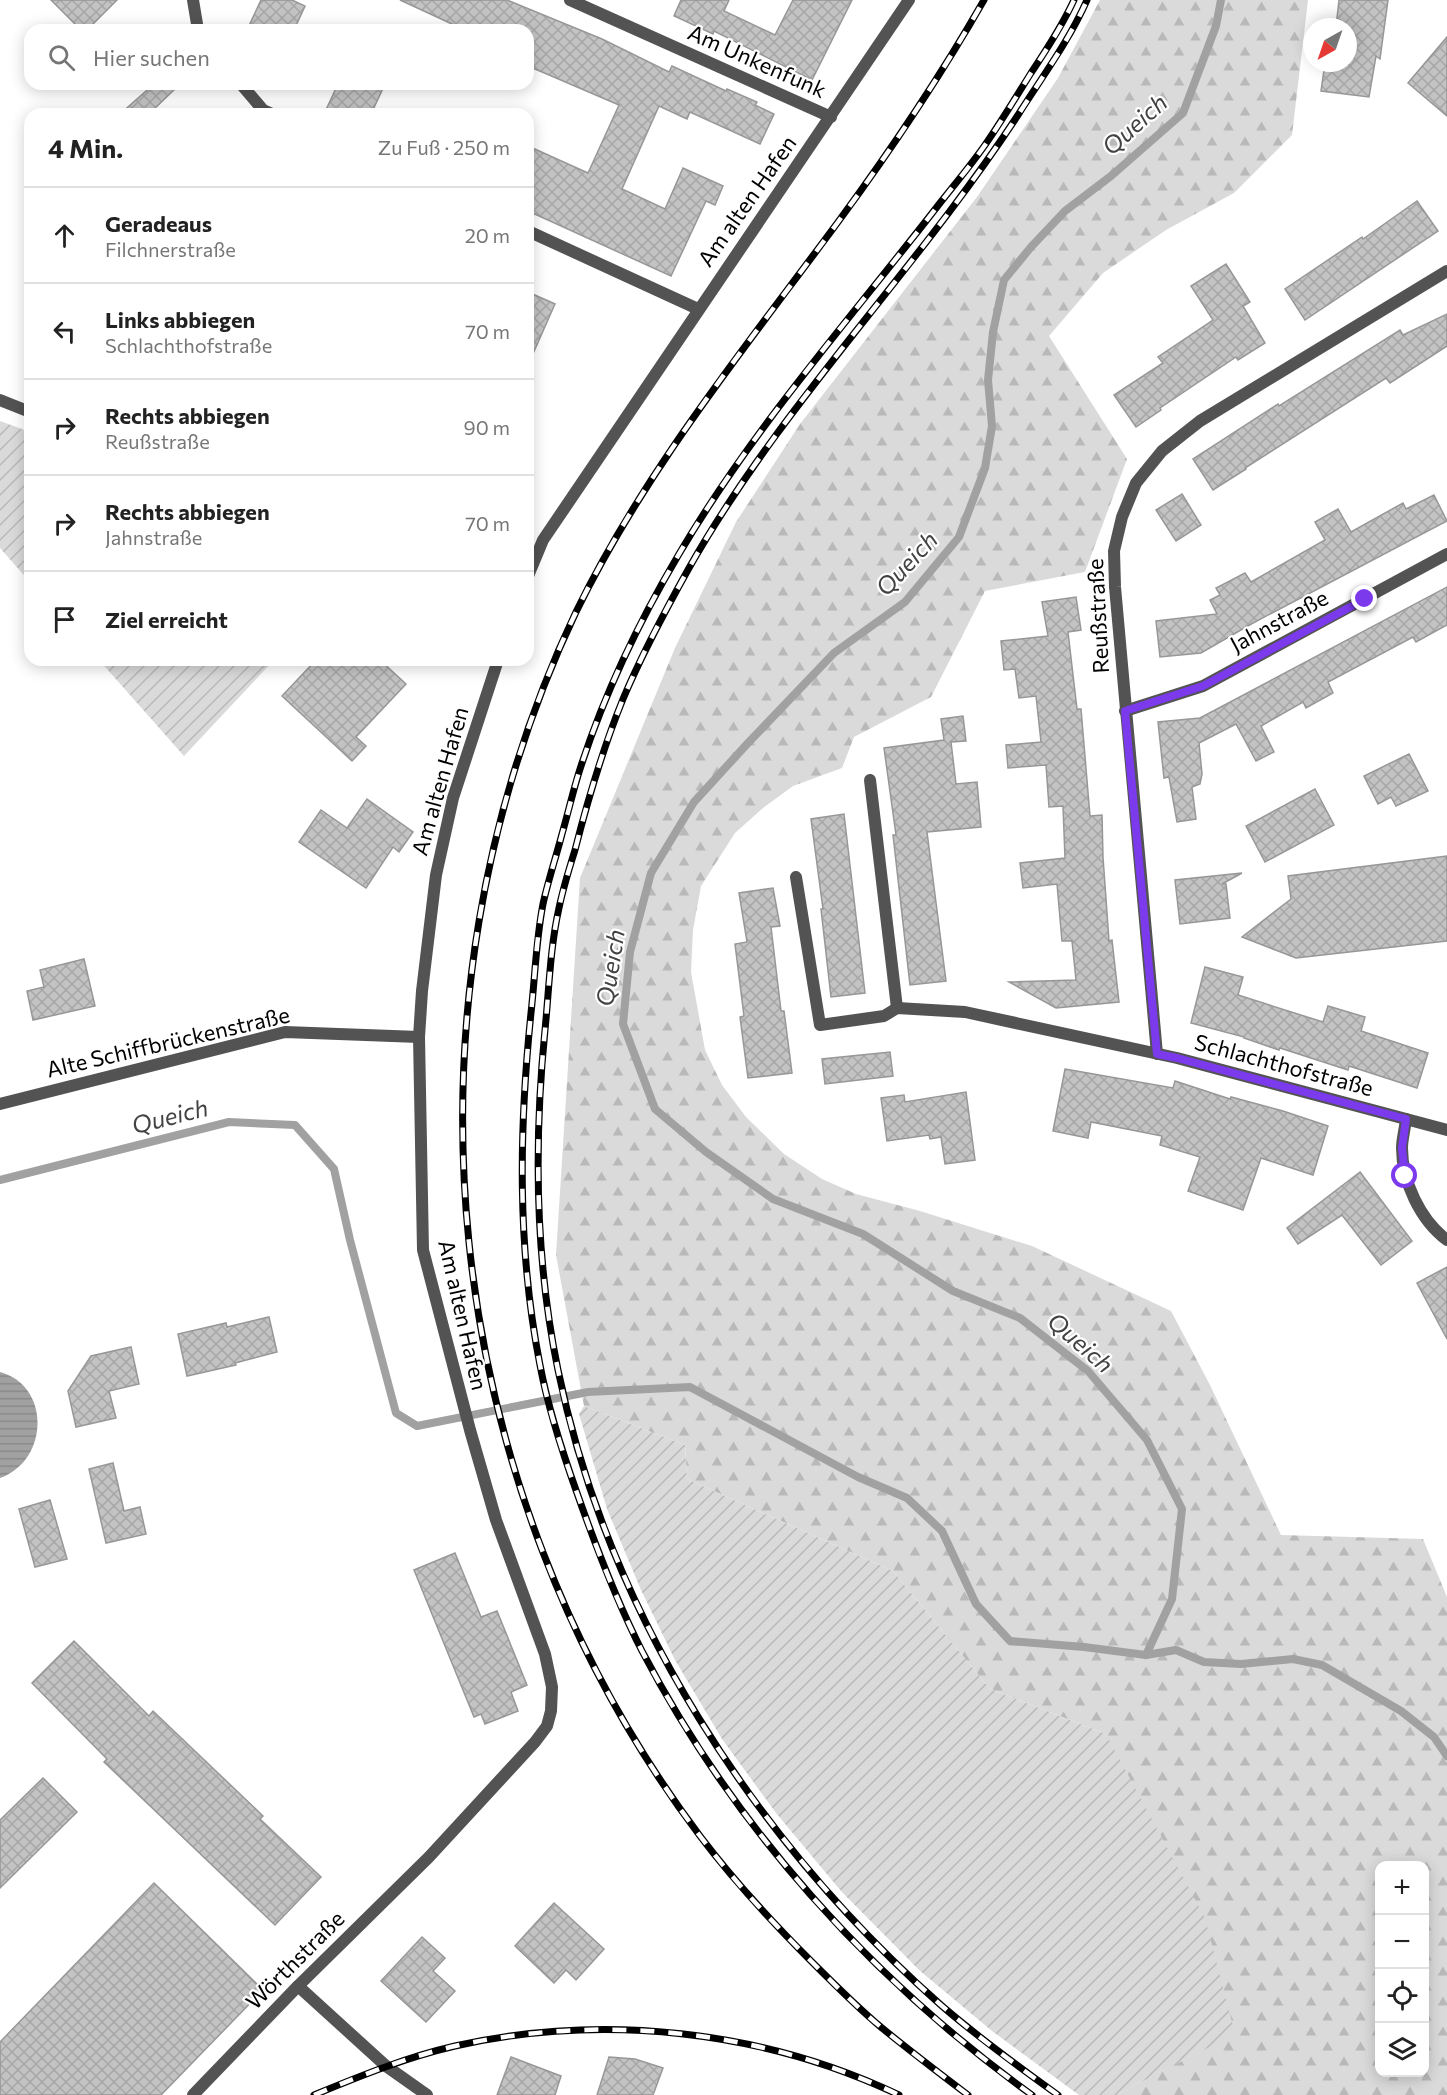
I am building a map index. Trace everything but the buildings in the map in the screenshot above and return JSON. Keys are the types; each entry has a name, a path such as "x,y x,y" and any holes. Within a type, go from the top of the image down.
{"street":[{"path":"193,0 197,24"},
{"name":"Am Unkenfunk","path":"570,0 831,117 909,0"},
{"path":"246,90 261,108"},
{"name":"Am alten Hafen","path":"534,562 543,540 698,309 831,117"},
{"path":"534,234 698,309"},
{"name":"Reußstraße","path":"1157,1054 1115,587 1114,551 1122,518 1136,483 1162,451 1200,421 1447,271"},
{"path":"0,400 24,410"},
{"name":"Jahnstraße","path":"1125,711 1203,686 1447,554"},
{"name":"Am alten Hafen","path":"429,1857 535,1742 547,1726 551,1711 552,1687 545,1654 496,1520 423,1250 419,1036 436,875 453,798 496,666"},
{"path":"870,780 897,1008"},
{"name":"Schlachthofstraße","path":"796,877 820,1025 884,1016 897,1008 965,1012 1177,1058 1447,1130"},
{"name":"Alte Schiffbrückenstraße","path":"0,1104 285,1032 419,1036"},
{"path":"1406,1119 1402,1148 1405,1176 1418,1204 1447,1240"},
{"name":"Wörthstraße","path":"193,2095 298,1986 429,1857"},
{"path":"298,1986 386,2066 427,2095"}],"green space":[{"path":"1100,0 1308,0 1306,18 1303,18 1303,42 1292,135 1234,193 1166,230 1103,273 1049,336 1127,459 1085,572 985,591 931,697 854,737 842,768 793,786 735,833 701,886 693,930 691,972 705,1050 722,1085 746,1117 784,1154 822,1179 856,1194 920,1211 1032,1246 1171,1311 1210,1385 1281,1535 1423,1539 1447,1597 1447,2095 1116,2095 1235,2033 1106,1734 990,1689 893,1571 687,1479 685,1445 584,1406 556,1255 580,878 675,648 736,522 800,424 977,197 1058,78"},
{"path":"0,421 24,430 24,575 0,548"},
{"path":"104,666 268,666 184,756"},
{"path":"584,1406 685,1445 687,1479 893,1571 990,1689 1106,1734 1205,1918 1235,2034 1116,2095 1079,2095 992,2031 919,1970 841,1891 776,1813 722,1739 675,1660 641,1590 607,1509 579,1414"}],"shaded area":[{"path":"0,1372 16,1380 28,1392 35,1407 38,1423 35,1440 28,1456 16,1469 0,1478"}],"waterway":[{"name":"Queich","path":"1146,1655 1172,1599 1182,1509 1147,1440 1088,1371 1020,1318 953,1291 863,1234 773,1199 706,1152 655,1109 623,1024 630,952 651,873 694,802 748,743 834,653 905,602 959,537 985,468 992,426 988,380 993,332 1004,280 1065,211 1111,176 1183,113 1216,26 1221,0"},
{"name":"Queich","path":"0,1180 229,1122 295,1125 334,1169 350,1240 396,1413 417,1426 588,1392 690,1387 858,1477 907,1498 942,1531 976,1604 1010,1641 1146,1655 1176,1650 1204,1662 1241,1664 1293,1659 1322,1665 1401,1711 1434,1737 1447,1756"}],"railway":[{"path":"968,2095 864,2012 797,1947 754,1901 700,1836 611,1699 543,1553 496,1400 469,1241 463,1081 479,921 517,764 576,612 603,560 665,459 732,363 877,168 932,85 984,0"},
{"path":"1032,2095 973,2050 916,2001 862,1950 811,1896 763,1838 719,1778 679,1716 642,1651 615,1593 592,1533 566,1461 547,1397 527,1277 522,1189 527,1057 543,904 579,772 591,736 625,656 679,554 738,462 804,374 980,152 1048,46 1074,0"},
{"path":"1058,2095 942,2006 874,1942 811,1872 752,1797 699,1718 652,1636 613,1550 581,1461 558,1370 545,1286 538,1157 541,1072 552,954 559,908 602,755 638,666 689,568 725,508 807,394 978,173 1055,59 1087,0"},
{"path":"314,2095 401,2061 455,2046 511,2036 567,2031 624,2030 681,2034 738,2042 793,2055 847,2073 899,2095"}],"route":[{"path":"1365,599 1203,686 1125,711 1157,1054 1406,1119 1402,1148 1405,1176"}]}
